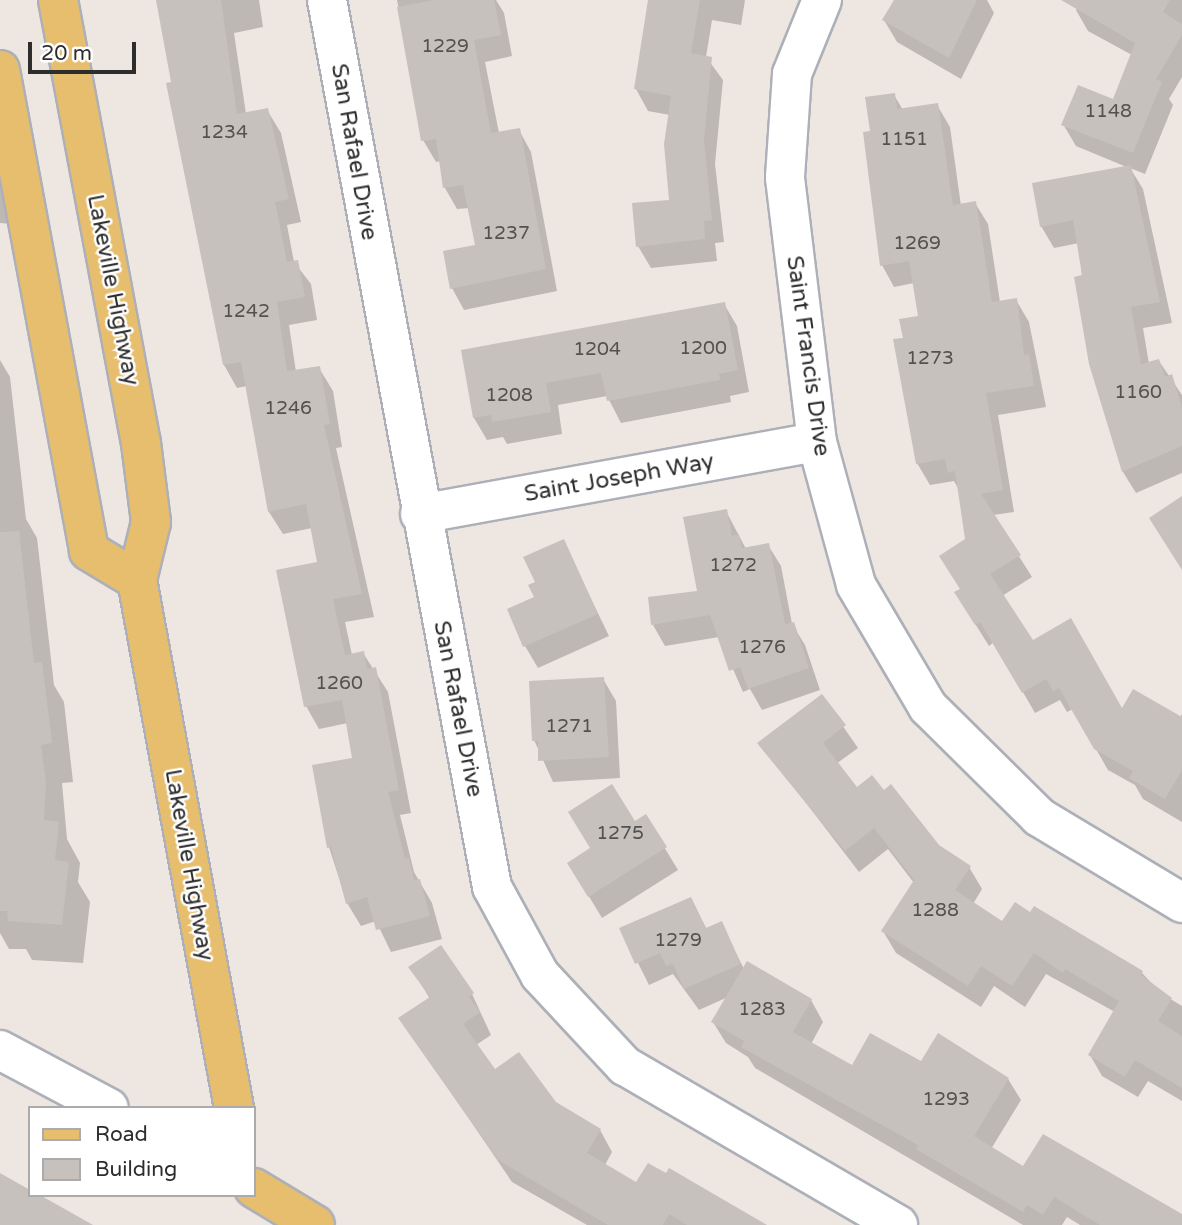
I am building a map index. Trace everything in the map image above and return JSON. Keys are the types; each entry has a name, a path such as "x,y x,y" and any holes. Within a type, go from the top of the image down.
{"main road":[{"name":"Lakeville Highway","path":"58,0 141,443 151,522 136,580 234,1106"},
{"path":"0,70 89,551 136,580"},
{"path":"256,1189 315,1225"},
{"path":"250,1197 257,1225"}],"street":[{"name":"San Rafael Drive","path":"327,0 492,887 540,975 625,1066 898,1225"},
{"name":"Saint Francis Drive","path":"822,0 792,74 785,178 817,442 856,585 928,707 1039,817 1182,903"},
{"name":"Saint Joseph Way","path":"421,514 817,442"},
{"path":"0,1051 105,1106"}],"building":[{"path":"156,0 221,0 237,114 268,108 289,199 275,202 287,262 298,260 305,297 277,302 287,371 320,366 330,424 324,425 362,594 333,599 345,655 364,651 367,669 376,667 399,790 388,792 405,859 409,858 414,880 420,879 430,916 376,930 367,897 346,904 331,847 327,848 312,765 352,758 342,700 304,707 276,570 317,562 306,504 268,512 241,362 223,365 166,83 171,82"},
{"path":"434,0 494,0 501,35 474,40 491,133 520,128 546,269 450,289 443,251 475,245 463,185 443,188 436,139 421,141 397,7"},
{"path":"648,0 700,0 691,53 712,57 704,140 712,220 704,221 705,239 636,247 632,203 669,200 664,144 671,96 634,89"},
{"path":"894,0 977,0 949,58 882,20"},
{"path":"1061,0 1170,0 1163,12 1182,24 1182,35 1156,79 1162,82 1133,153 1061,125 1078,85 1113,99 1135,43"},
{"path":"895,93 897,109 938,103 953,205 976,201 992,302 1017,298 1024,355 1029,354 1034,386 986,393 1003,490 981,494 1021,555 990,574 1033,640 1071,618 1122,708 1133,689 1182,717 1182,770 1165,799 1129,778 1133,771 1094,749 1059,688 1053,691 1046,679 1022,693 980,622 975,625 954,592 960,589 939,556 965,539 955,471 948,473 945,459 916,464 893,339 903,338 899,319 918,316 909,261 880,266 863,132 870,131 865,97"},
{"path":"1131,165 1160,302 1131,307 1141,364 1159,359 1165,377 1172,374 1182,407 1182,446 1122,472 1089,364 1074,277 1082,275 1073,220 1040,227 1032,183"},
{"path":"725,302 738,370 719,374 720,380 607,401 601,373 546,383 551,412 492,422 491,415 473,418 461,350"},
{"path":"1182,496 1182,570 1149,518"},
{"path":"727,509 732,536 739,534 742,548 769,543 785,624 794,622 809,668 748,689 740,667 729,671 710,615 651,625 648,597 697,591 683,517"},
{"path":"19,531 34,663 42,662 52,743 41,745 46,783 44,820 59,822 55,860 69,862 62,925 8,921 7,911 0,911 0,532"},
{"path":"564,539 598,614 523,647 507,609 534,597 528,585 535,582 523,557"},
{"path":"604,677 609,757 538,761 538,741 532,741 529,681"},
{"path":"822,694 846,725 823,743 857,787 872,775 884,790 891,784 939,845 971,866 955,890 1002,921 1015,902 1030,912 1034,906 1143,971 1141,975 1172,998 1158,1021 1182,1036 1182,1088 1135,1060 1125,1077 1088,1055 1119,1001 1065,969 1063,973 1034,953 1012,986 981,966 968,986 881,931 914,880 874,828 845,851 757,743"},
{"path":"612,784 635,821 646,814 667,847 588,897 567,863 590,848 568,812"},
{"path":"691,897 706,928 722,921 741,964 684,989 673,964 666,966 660,953 635,964 619,928"},
{"path":"441,945 474,993 469,997 480,1012 463,1024 495,1069 519,1052 556,1102 601,1129 587,1153 636,1182 648,1163 666,1173 669,1168 767,1225 687,1225 669,1214 663,1225 608,1225 498,1160 398,1018 430,997 408,967"},
{"path":"747,961 812,999 793,1032 852,1065 870,1033 921,1061 938,1033 1009,1078 974,1136 1023,1166 1043,1134 1182,1214 1182,1225 1100,1225 1054,1197 1043,1215 1027,1205 1023,1212 916,1149 918,1145 741,1047 744,1041 711,1022"},
{"path":"0,1173 28,1189 28,1197 44,1197 93,1225 0,1225"}]}
